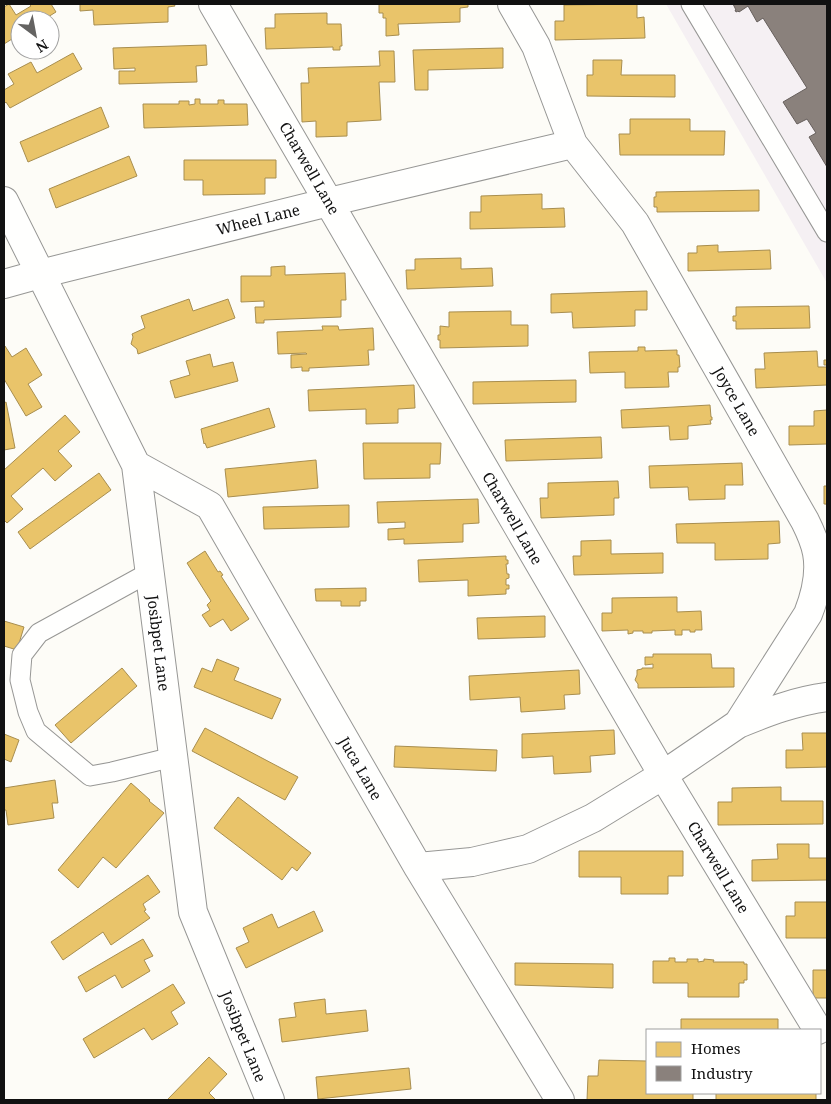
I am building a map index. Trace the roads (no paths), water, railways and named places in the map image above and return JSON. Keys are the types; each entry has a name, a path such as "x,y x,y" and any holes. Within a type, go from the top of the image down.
{"street":[{"name":"Charwell Lane","path":"213,4 663,775 817,1029"},
{"name":"Joyce Lane","path":"512,4 536,46 573,144 636,223 805,521 818,554 815,598 808,614 738,724"},
{"name":"Wheel Lane","path":"4,284 329,202 573,144"},
{"name":"Josibpet Lane","path":"4,201 136,465 193,912 270,1100"},
{"name":"Juca Lane","path":"136,465 210,506 418,867 560,1100"},
{"path":"418,867 472,862 528,849 593,818 663,775 738,724 777,708 827,697"}],"lane":[{"path":"691,4 827,232"},
{"path":"150,572 39,633 22,655 20,680 28,712 36,731 90,776 174,757"}]}
